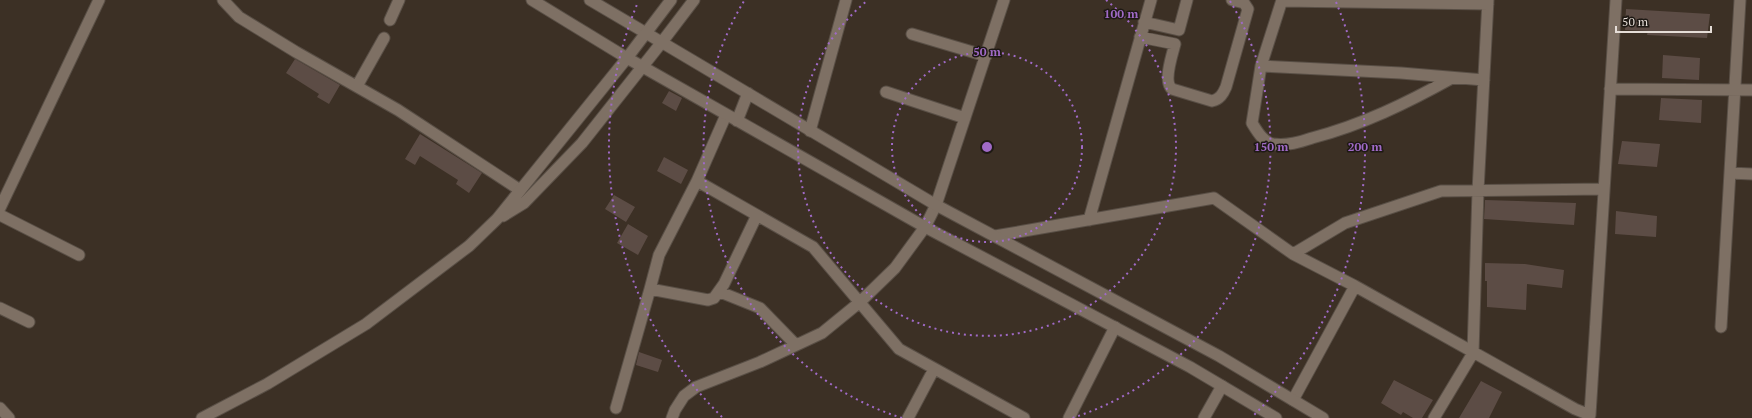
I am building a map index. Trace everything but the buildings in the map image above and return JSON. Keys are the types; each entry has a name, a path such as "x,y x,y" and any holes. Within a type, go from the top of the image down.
{"street":[{"path":"0,208 99,0"},
{"path":"223,0 239,17 414,120 519,191 528,199"},
{"path":"390,20 399,0"},
{"path":"532,0 642,68 925,227 1222,386 1276,418"},
{"path":"590,0 936,205 1219,356 1323,418"},
{"path":"202,418 267,384 366,324 469,246 497,219 627,58 671,0"},
{"path":"497,219 524,203 582,143 694,0"},
{"path":"810,131 846,0"},
{"path":"672,418 684,396 696,387 822,333 860,302 895,268 925,227 936,205 1004,0"},
{"path":"1089,220 1151,0"},
{"path":"1187,0 1167,80 1168,86 1172,90 1212,101 1221,97 1226,87 1248,9 1244,3 1232,0"},
{"path":"1434,418 1473,353 1478,191 1488,2 1282,0 1261,66 1252,123 1261,137 1272,144 1290,144 1326,135 1369,119 1410,102 1452,78"},
{"path":"995,236 1214,198 1293,254 1355,286 1473,353 1572,414 1590,416 1616,0"},
{"path":"1721,327 1740,0"},
{"path":"1144,22 1179,30"},
{"path":"912,34 986,56"},
{"path":"1140,37 1175,44"},
{"path":"357,86 384,38"},
{"path":"1261,66 1484,80"},
{"path":"1610,89 1752,90"},
{"path":"886,92 966,118"},
{"path":"737,121 748,93"},
{"path":"616,408 650,289 658,255 697,181 726,115"},
{"path":"1730,173 1752,174"},
{"path":"697,181 813,247 899,349 1010,414 1024,418"},
{"path":"1293,254 1345,223 1441,191 1604,189"},
{"path":"0,215 78,255"},
{"path":"650,289 708,300 714,298 720,292 757,215"},
{"path":"1293,400 1355,286"},
{"path":"720,292 760,308 796,345"},
{"path":"0,308 28,322"},
{"path":"1069,418 1115,328"},
{"path":"908,418 934,369"},
{"path":"1204,418 1222,386"},
{"path":"0,408 9,418"}]}
